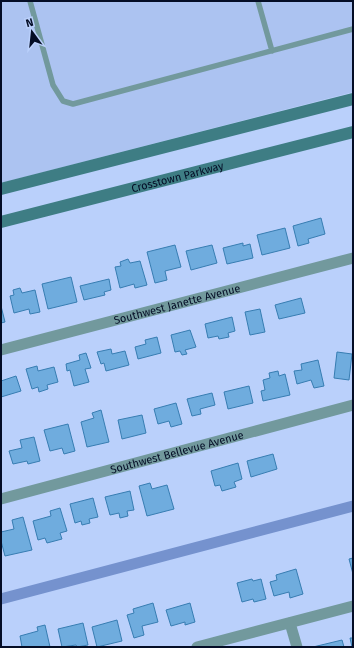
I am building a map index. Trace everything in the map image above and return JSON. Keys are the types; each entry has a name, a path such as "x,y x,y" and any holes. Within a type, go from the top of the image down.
{"main road":[{"path":"1,189 353,99"},
{"name":"Crosstown Parkway","path":"1,222 353,132"}],"street":[{"name":"Southwest Janette Avenue","path":"1,350 353,258"},
{"name":"Southwest Bellevue Avenue","path":"1,499 353,405"},
{"path":"197,647 353,606"},
{"path":"290,623 297,647"}],"lane":[{"path":"30,1 53,85 63,101 73,104 353,29"},
{"path":"258,1 272,51"}],"shaded area":[{"path":"1,1 353,1 353,92 1,183"}],"building":[{"path":"321,218 325,234 308,239 309,243 298,246 293,226"},
{"path":"285,228 290,248 262,255 257,235"},
{"path":"243,243 243,246 250,244 253,258 227,264 223,248"},
{"path":"175,245 181,267 165,271 167,280 155,283 147,252"},
{"path":"212,245 217,263 191,270 186,251"},
{"path":"128,259 130,263 140,261 147,285 135,288 134,284 120,288 115,267 121,266 120,262"},
{"path":"71,277 77,302 48,309 42,284"},
{"path":"109,279 111,290 104,292 105,295 84,300 80,286"},
{"path":"20,288 22,293 35,290 40,312 30,314 29,309 14,313 10,296 14,295 13,290"},
{"path":"301,298 305,313 279,319 275,305"},
{"path":"1,306 5,322 1,323"},
{"path":"260,309 265,332 250,335 245,312"},
{"path":"232,317 235,331 228,333 229,337 219,339 218,336 208,338 205,324"},
{"path":"190,330 196,347 185,350 187,354 182,355 180,351 175,352 171,335"},
{"path":"157,337 161,353 138,359 135,347 146,344 145,340"},
{"path":"111,349 112,354 125,351 129,365 106,371 104,363 101,364 97,352"},
{"path":"337,352 352,354 349,380 334,378"},
{"path":"86,353 91,368 85,369 89,382 74,386 70,370 67,371 66,364 80,360 79,355"},
{"path":"318,360 324,386 314,388 311,380 297,384 294,371 302,370 301,364"},
{"path":"37,366 38,371 54,367 58,382 47,385 48,389 39,392 38,387 32,389 26,369"},
{"path":"278,371 279,376 285,374 290,395 263,401 261,391 265,390 263,380 270,378 269,373"},
{"path":"16,376 21,391 1,397 1,381"},
{"path":"249,386 253,403 228,409 224,392"},
{"path":"212,393 215,405 200,409 201,414 192,416 187,399"},
{"path":"176,403 182,424 171,427 169,421 158,424 154,409"},
{"path":"101,410 109,442 87,447 81,422 94,418 92,413"},
{"path":"142,415 146,433 122,439 118,420"},
{"path":"68,424 75,451 64,454 62,448 50,451 44,430"},
{"path":"34,437 40,461 28,464 27,461 13,464 9,451 22,448 20,440"},
{"path":"273,454 277,469 251,477 247,461"},
{"path":"238,463 242,479 234,482 236,487 222,491 220,485 215,486 211,471"},
{"path":"150,483 152,489 167,485 174,509 147,516 139,486"},
{"path":"130,491 134,510 127,511 128,516 120,518 119,513 110,515 105,497"},
{"path":"93,498 98,517 89,519 90,523 82,525 81,521 75,523 70,504"},
{"path":"60,508 67,531 60,533 62,539 47,543 45,538 38,540 33,521 51,516 50,511"},
{"path":"23,517 32,550 5,556 1,541 1,532 14,529 12,520"},
{"path":"353,558 353,574 349,559"},
{"path":"296,569 303,594 290,598 289,592 274,596 270,582 277,580 276,575"},
{"path":"252,579 253,581 261,579 266,599 254,602 253,599 242,602 237,583"},
{"path":"153,603 158,622 142,626 144,635 134,638 127,615 134,613 133,609"},
{"path":"190,603 195,622 185,625 185,622 171,626 166,610"},
{"path":"117,620 122,641 97,647 92,627"},
{"path":"83,623 88,645 62,647 58,629"},
{"path":"45,625 50,647 22,647 20,636 38,631 37,627"},
{"path":"350,638 353,638 353,647 352,647"},
{"path":"342,640 344,647 313,647"}],"waterway":[{"path":"1,599 353,506"}]}
